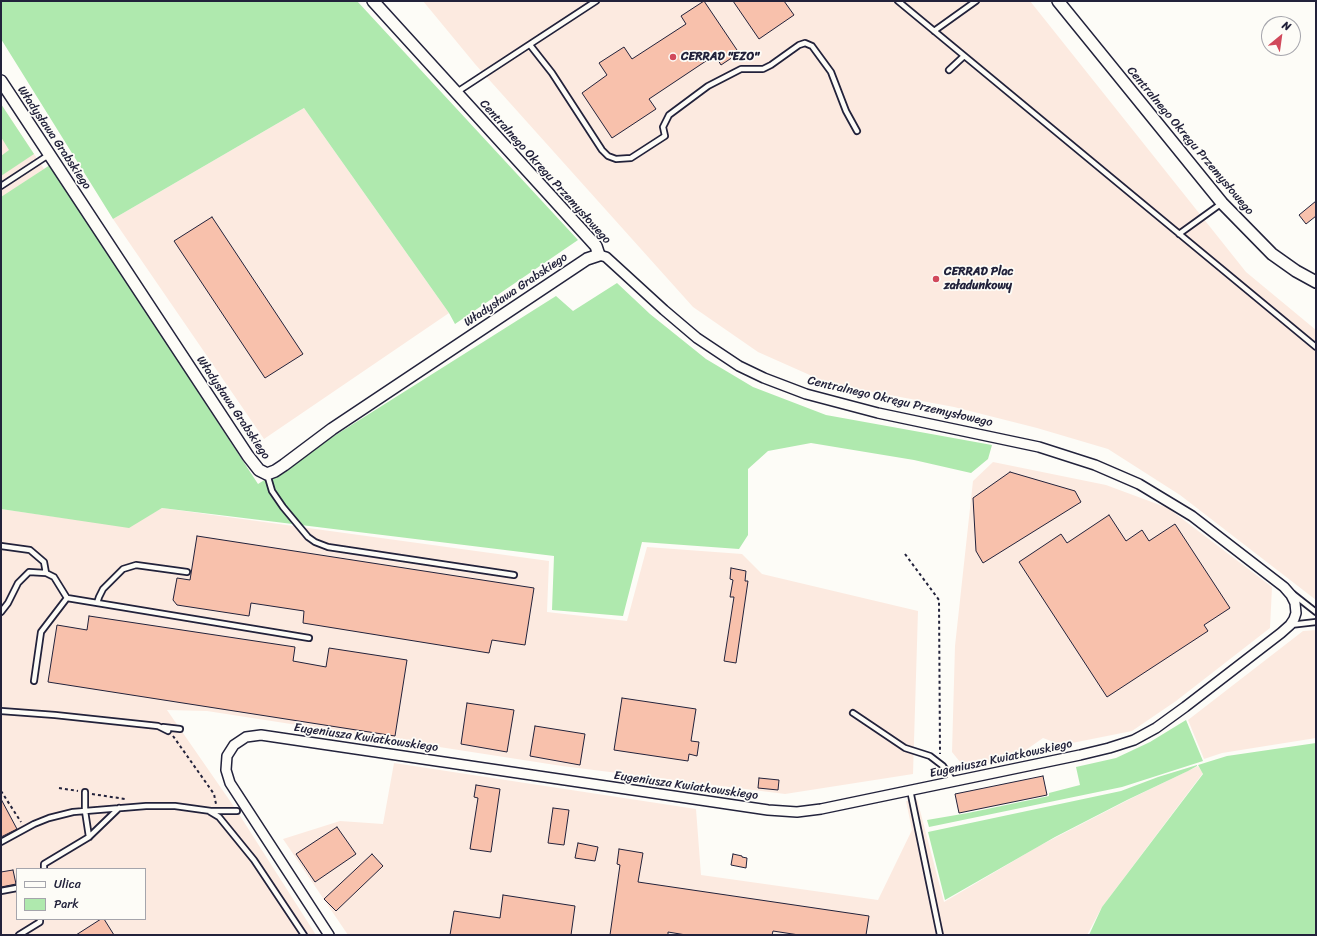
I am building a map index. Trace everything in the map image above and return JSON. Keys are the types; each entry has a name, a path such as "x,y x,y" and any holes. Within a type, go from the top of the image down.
{"street":[{"name":"Centralnego Okręgu Przemysłowego","path":"373,1 596,246 599,255 606,257 697,338 752,372 772,382 813,396 878,413 1039,447 1112,471 1139,484 1192,516 1284,587 1294,600 1296,612 1290,625"},
{"name":"Centralnego Okręgu Przemysłowego","path":"1058,1 1222,203 1272,254 1296,271 1316,282"},
{"name":"Władysława Grabskiego","path":"1,81 248,456 259,470 267,474 284,466 332,429 587,259 599,255"},
{"name":"Eugeniusza Kwiatkowskiego","path":"329,935 230,783 226,770 227,756 234,745 246,737 261,735 768,810 797,812 821,809 1080,755 1140,738 1185,707 1290,625"}],"lane":[{"path":"457,92 596,1"},
{"path":"898,1 1316,347"},
{"path":"934,31 976,1"},
{"path":"530,45 552,73 602,150 608,156 616,159 631,158 664,136 663,127 669,115 708,86 741,69 763,69 799,45 805,43 812,46 830,72 846,111 857,131"},
{"path":"949,70 964,56"},
{"path":"1,186 50,154"},
{"path":"1179,234 1222,203"},
{"path":"267,474 272,491 283,507 308,537 315,542 328,547 514,575"},
{"path":"1,546 30,550 44,562 46,573"},
{"path":"97,603 103,589 123,569 136,565 187,572"},
{"path":"1,612 8,603 18,583 29,572 46,573 54,577 67,598 308,638"},
{"path":"1284,587 1316,612"},
{"path":"34,681 41,632 67,598"},
{"path":"1290,625 1316,622"},
{"path":"1,711 54,715 180,729"},
{"path":"853,713 905,748 930,756 943,766 953,781"},
{"path":"158,726 168,731"},
{"path":"910,790 940,935"},
{"path":"85,792 85,811 89,837"},
{"path":"1,842 34,824 49,818 73,812 146,806 175,806 208,810 237,811"},
{"path":"44,868 44,864 89,837 119,808"},
{"path":"208,810 219,817 254,860 304,935"},
{"path":"1,891 16,888"},
{"path":"19,935 40,922 40,920"}],"path":[{"path":"905,554 939,600 940,764"},
{"path":"168,731 182,748 214,794 217,808"},
{"path":"59,788 132,800"},
{"path":"1,791 25,829"}],"shaded area":[{"path":"423,1 1030,1 1246,272 1316,330 1316,600 1180,495 1108,449 1037,428 954,407 830,384 758,352 693,307 475,64"},
{"path":"1,104 44,169 1,198"},
{"path":"304,108 449,313 264,439 113,219"},
{"path":"993,462 1106,485 1168,508 1272,587 1270,628 1176,701 1132,731 1062,745 1043,738 1013,759 964,767 952,752 955,646 973,481"},
{"path":"162,508 549,561 547,612 627,621 647,547 742,554 762,574 918,611 913,774 785,794 562,766 207,711 167,710 237,811 316,935 1,935 1,509 128,527"},
{"path":"1316,630 1316,738 1222,753 1204,759 1188,720 1303,631"},
{"path":"394,763 696,809 701,875 878,900 912,830 906,801 917,799 944,902 1039,846 1132,798 1198,766 1203,773 1102,907 1087,935 348,935 283,839 340,821 383,824"}],"green space":[{"path":"1,1 357,1 578,240 455,324 449,313 304,108 113,219 1,39"},
{"path":"1,104 34,154 1,176 1,156 9,150 1,137"},
{"path":"50,165 258,484 556,296 573,311 617,283 650,314 706,359 753,387 826,415 992,445 988,459 971,473 914,460 811,443 768,451 748,469 748,535 739,549 642,542 623,616 552,610 554,556 162,508 129,528 1,509 1,197"},
{"path":"1186,720 1203,761 1122,787 929,827 927,820 1049,796 1049,793 1080,785 1076,767 1116,758 1150,742"},
{"path":"1316,743 1316,935 1089,935 1102,907 1203,774 1198,765 1227,756"},
{"path":"1197,765 1188,771 1055,837 945,900 928,832 1121,791 1158,777"}],"building":[{"name":"CERRAD \"EZO\"","path":"704,1 739,53 721,65 715,55 649,99 656,109 612,138 582,93 607,75 599,63 624,47 632,59 686,24 681,16"},
{"path":"733,1 784,1 794,15 759,39"},
{"path":"1316,201 1316,216 1306,224 1299,215"},
{"path":"212,217 303,354 265,378 174,241"},
{"path":"1010,472 1075,491 1081,502 983,563 976,551 973,498"},
{"path":"1109,515 1126,541 1142,530 1149,541 1175,524 1230,608 1204,625 1208,631 1107,697 1019,562 1061,534 1067,543"},
{"path":"197,536 534,588 525,645 492,640 489,653 303,623 304,611 251,603 249,616 177,605 173,600 177,578 190,580"},
{"path":"731,568 746,571 745,581 748,581 736,663 724,661 734,597 730,597 733,580 730,579"},
{"path":"89,616 295,647 293,661 326,667 329,648 407,660 395,736 48,682 57,625 87,630"},
{"path":"622,698 696,709 691,741 699,742 697,756 689,754 688,761 614,750"},
{"path":"467,703 514,710 507,752 461,744"},
{"path":"535,726 585,734 580,765 530,756"},
{"path":"1043,776 1047,795 959,813 955,794"},
{"path":"759,778 779,780 778,790 758,788"},
{"path":"476,785 500,789 491,852 470,849 478,798 474,797"},
{"path":"1,799 17,829 1,837"},
{"path":"553,808 569,810 564,845 548,843"},
{"path":"337,827 356,854 315,882 296,854"},
{"path":"578,843 598,847 595,861 575,858"},
{"path":"619,849 643,853 638,882 869,916 866,935 799,935 773,931 772,935 686,935 668,932 668,935 610,935 620,865 617,864"},
{"path":"372,854 383,866 336,911 324,899"},
{"path":"733,854 747,858 746,868 731,865"},
{"path":"13,870 16,884 1,887 1,872"},
{"path":"503,895 575,906 571,935 450,935 454,911 500,918"},
{"path":"99,920 105,920 114,935 76,935"}],"place":[{"name":"CERRAD \"EZO\"","path":"673,57"},
{"name":"CERRAD Plac załadunkowy","path":"936,279"}]}
